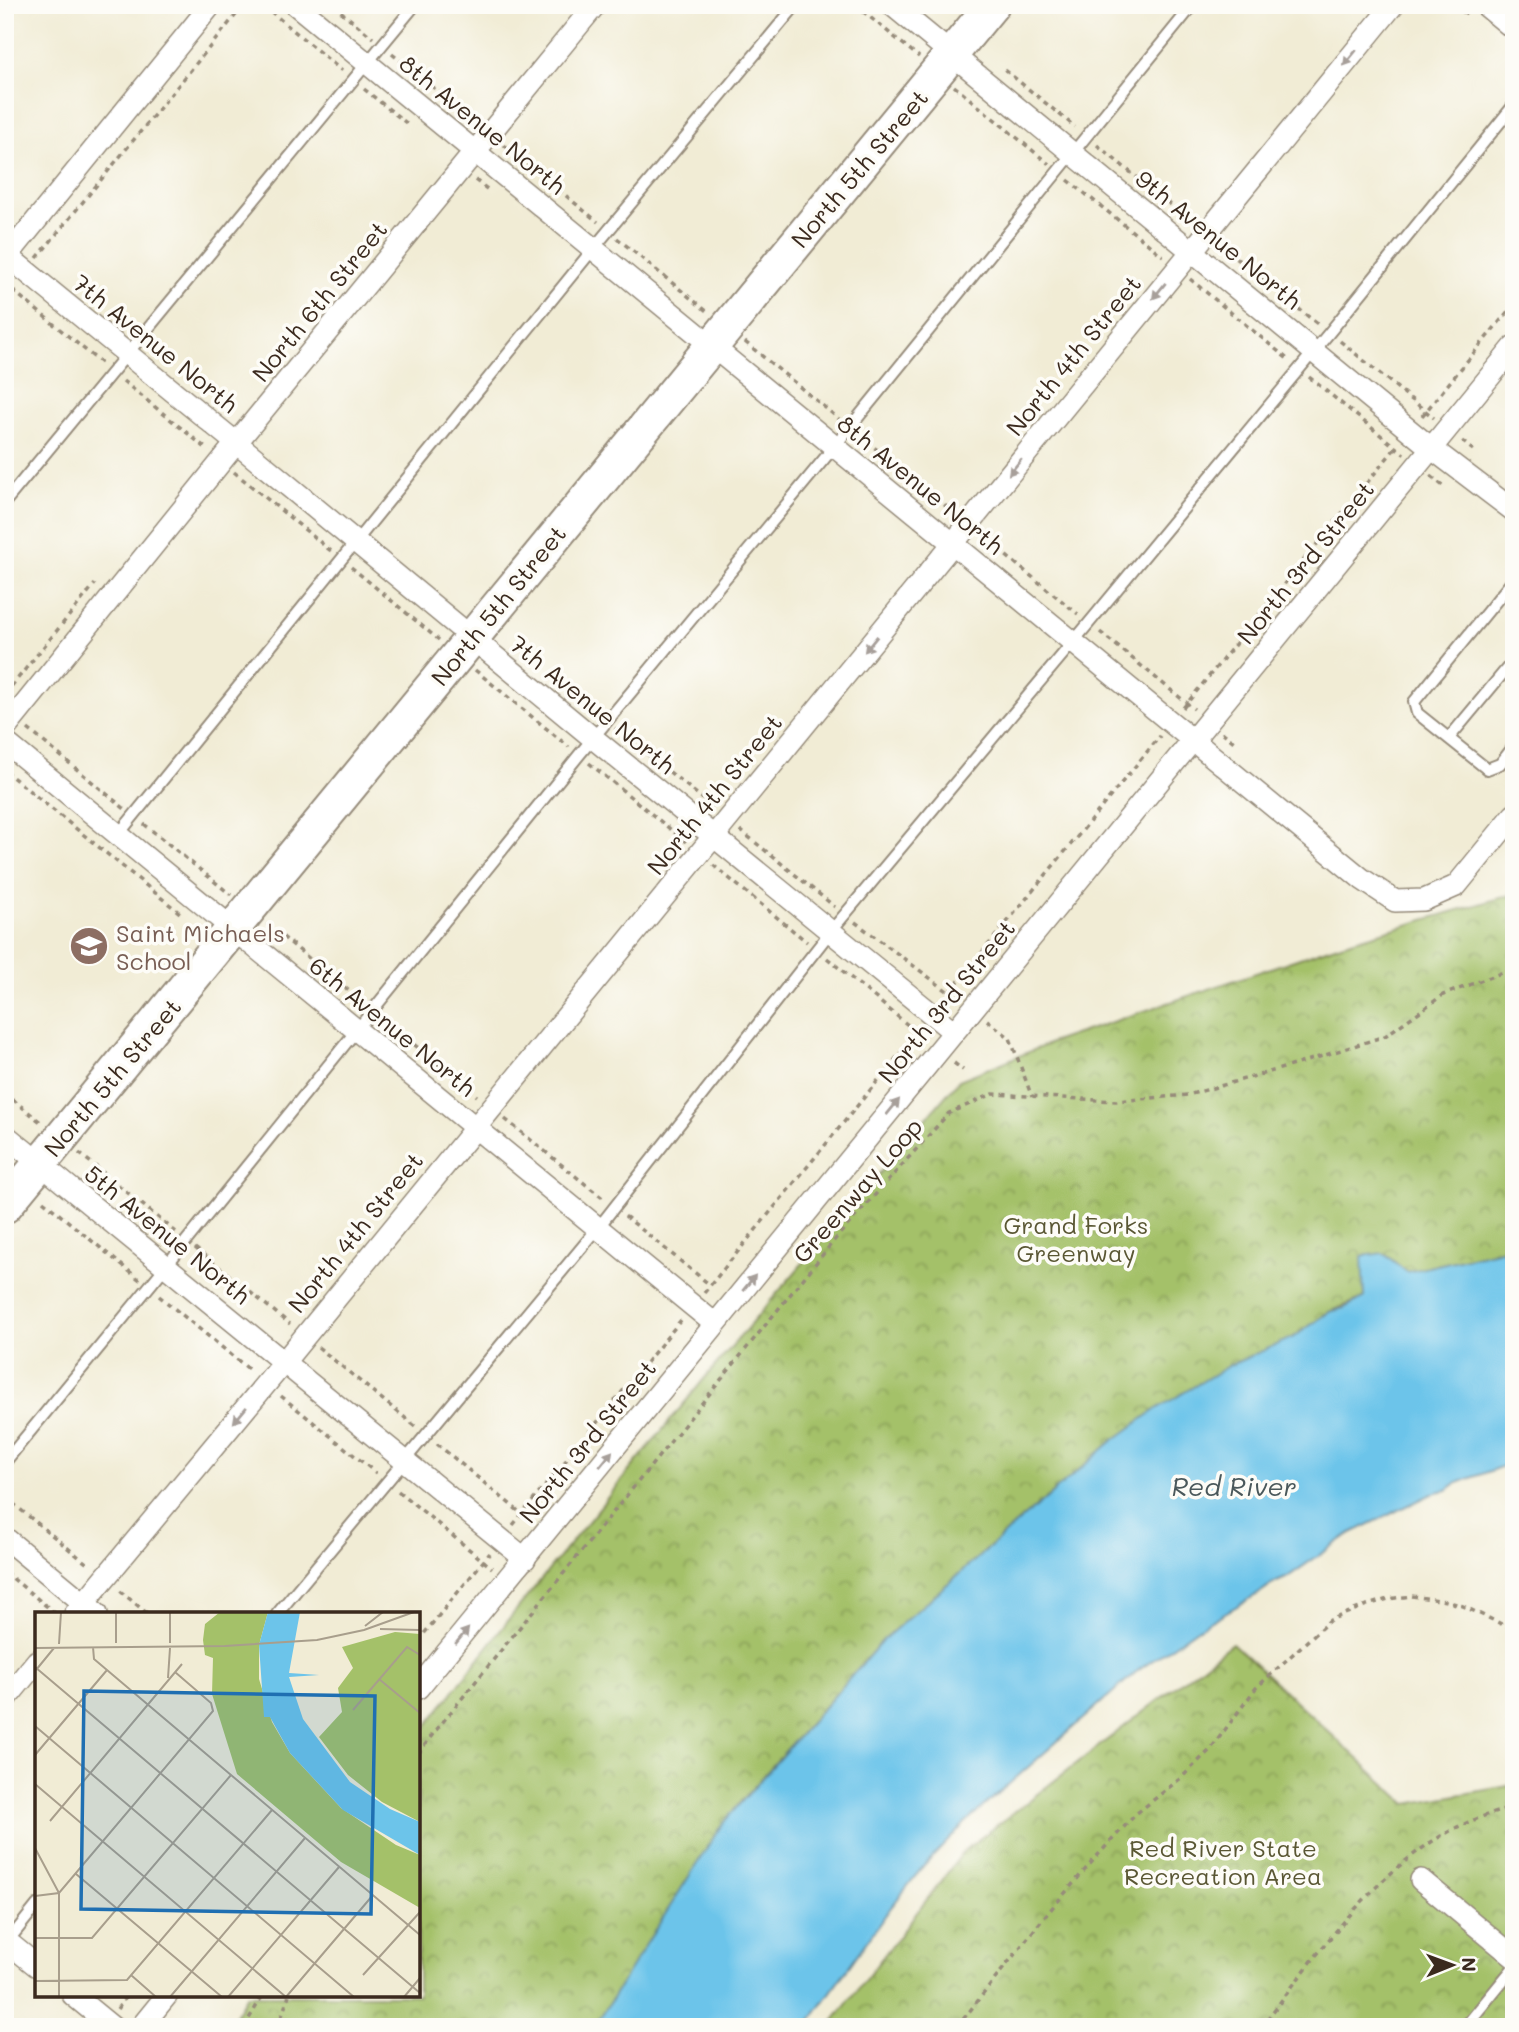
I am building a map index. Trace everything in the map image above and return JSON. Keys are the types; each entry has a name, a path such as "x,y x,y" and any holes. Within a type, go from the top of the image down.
{"main road":[{"name":"North 5th Street","path":"5,1206 992,5"}],"street":[{"path":"6,257 211,5"},
{"name":"8th Avenue North","path":"296,5 593,250 719,337 834,447 1362,879 1395,901 1424,900 1456,886 1514,815"},
{"name":"North 6th Street","path":"10,723 595,5"},
{"name":"9th Avenue North","path":"892,5 945,63 1072,152 1431,448 1514,511"},
{"name":"North 4th Street","path":"85,1610 104,1578 284,1362 1393,5"},
{"path":"1485,5 1514,29"},
{"name":"7th Avenue North","path":"6,257 237,442 356,542 464,646 586,747 714,836 954,1032"},
{"name":"North 3rd Street","path":"420,1686 1514,348"},
{"name":"6th Avenue North","path":"5,742 118,835 242,920 356,1030 715,1324"},
{"name":"5th Avenue North","path":"5,1135 525,1559"},
{"path":"5,1538 85,1610"},
{"path":"5,1700 35,1663"},
{"path":"1421,1880 1514,1957"},
{"path":"6,1942 35,1964"},
{"path":"75,1997 112,2027"},
{"path":"141,2027 165,1997"}],"lane":[{"path":"5,502 415,5"},
{"path":"118,835 593,250 796,5"},
{"path":"5,1462 1193,5"},
{"path":"279,1612 597,1228 816,949 1300,369 1514,105"},
{"path":"1514,579 1414,702 1417,713 1487,769 1500,764 1514,746"},
{"path":"1449,738 1514,660"},
{"path":"6,1942 35,1907"},
{"path":"1465,2027 1514,1967"}],"path":[{"path":"5,296 244,5"},
{"path":"332,5 609,231 719,337 849,428 1234,742"},
{"path":"855,5 945,63 1057,170 1443,486"},
{"path":"5,284 342,560 464,646 586,747 699,854 963,1070"},
{"path":"420,1639 1514,304"},
{"path":"10,723 133,816 242,920 372,1010 710,1285"},
{"name":"Greenway Loop","path":"420,1751 837,1237 949,1113 993,1094 1116,1101 1188,1095 1385,1036 1443,995 1501,973 1514,971"},
{"path":"973,1009 1010,1038 1032,1097"},
{"path":"5,1093 522,1514"},
{"path":"5,1497 146,1612"},
{"path":"5,1572 54,1612"},
{"path":"957,2027 1097,1856 1137,1813 1181,1778 1210,1750 1256,1688 1330,1620 1388,1599 1412,1597 1463,1606 1514,1630"},
{"path":"1261,2027 1348,1918 1406,1859 1467,1821 1494,1811 1514,1808"},
{"path":"244,2027 263,1997"},
{"path":"278,2027 288,1997"}],"green space":[{"name":"Grand Forks Greenway","path":"1514,894 1514,1247 1407,1272 1383,1253 1364,1298 1329,1312 1294,1337 1111,1442 883,1640 738,1805 594,2027 228,2027 246,1997 420,1997 420,1734 517,1609 704,1379 959,1080 1056,1041 1344,943"},
{"name":"Red River State Recreation Area","path":"1232,1643 1407,1804 1514,1785 1514,2027 829,2027 965,1850"}],"water":[{"name":"Red River","path":"1514,1247 1514,1462 1436,1492 1351,1533 1286,1578 1197,1629 1136,1672 967,1821 921,1869 806,2027 594,2027 722,1824 883,1640 1111,1442 1155,1410 1228,1366 1294,1337 1329,1312 1364,1298 1362,1256 1383,1253 1407,1272"}],"place":[{"name":"Saint Michaels School","path":"89,946"}]}
